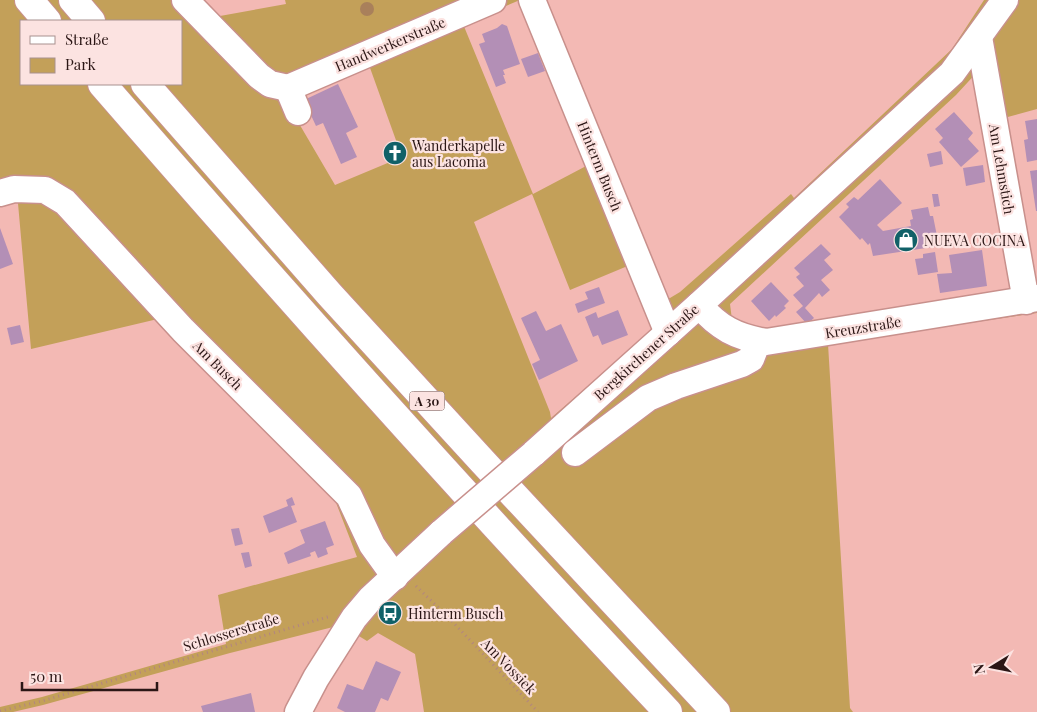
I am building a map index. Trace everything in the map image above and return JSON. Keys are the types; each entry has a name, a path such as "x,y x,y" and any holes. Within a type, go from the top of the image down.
{"highway":[{"path":"29,0 46,20"},
{"path":"73,0 90,20"},
{"name":"A 30","path":"103,85 258,264 559,596 668,712"},
{"name":"A 30","path":"146,85 330,295 482,462 716,712"}],"street":[{"path":"185,0 259,76 270,84 288,88 298,112"},
{"name":"Handwerkerstraße","path":"288,88 493,0"},
{"name":"Hinterm Busch","path":"532,0 668,333"},
{"name":"Bergkirchener Straße","path":"298,712 316,678 354,618 371,598 442,532 533,454 699,305 952,73 1005,0"},
{"name":"Am Lehmstich","path":"979,37 1031,300"},
{"name":"Am Busch","path":"7,191 44,190 65,202 183,330 349,496 372,545 398,574"},
{"name":"Kreuzstraße","path":"699,305 708,316 726,330 747,338 766,342 1031,300"},
{"path":"575,452 648,398 751,359 758,340"}],"path":[{"name":"Am Vossiek","path":"398,574 449,618 538,712"},
{"name":"Schlosserstraße","path":"0,711 42,701 327,615 354,618"}],"green space":[{"path":"0,0 203,0 220,16 286,4 285,0 520,0 463,24 533,194 588,165 522,0 546,0 545,5 661,296 670,298 680,292 791,194 794,198 952,49 984,0 1037,0 1037,109 1004,118 991,57 956,95 730,304 732,320 753,332 1037,291 1037,313 828,344 850,708 853,712 424,712 415,654 378,633 367,641 341,625 230,653 43,705 13,712 0,712 0,707 42,697 226,644 218,595 357,557 330,487 162,318 31,349 16,181 0,185","holes":["369,65 402,157 335,185 287,103","532,194 570,290 630,265 656,327 551,418 474,222"]}],"building":[{"path":"502,24 507,26 520,64 503,70 506,83 496,87 479,44 485,42 482,34"},
{"path":"538,53 545,71 528,77 521,59"},
{"path":"338,84 358,127 346,133 357,157 341,164 323,123 316,126 304,100"},
{"path":"954,112 973,133 968,139 979,151 961,167 939,142 943,138 935,129"},
{"path":"1037,119 1037,160 1027,162 1024,140 1028,139 1025,121"},
{"path":"941,151 943,164 930,167 927,154"},
{"path":"983,165 985,182 966,186 963,168"},
{"path":"1037,170 1037,211 1036,211 1030,171"},
{"path":"880,179 902,203 877,225 883,231 911,226 910,220 913,219 911,210 928,207 930,216 933,216 939,246 873,256 870,243 868,245 862,238 860,240 839,217 849,207 846,204 854,197 858,200"},
{"path":"932,194 938,194 940,206 934,207"},
{"path":"0,228 13,264 0,269"},
{"path":"821,244 831,254 824,260 833,270 821,280 830,290 822,297 819,293 805,308 814,318 807,324 796,312 803,306 793,295 804,286 796,277 800,274 794,268"},
{"path":"982,250 987,286 940,293 937,274 952,273 949,255"},
{"path":"935,252 938,272 918,275 915,259 923,258 923,254"},
{"path":"771,282 789,301 784,306 786,308 769,321 751,301"},
{"path":"599,287 605,303 578,313 575,304 588,299 585,292"},
{"path":"618,310 628,335 602,345 598,335 593,337 585,317 596,312 598,318"},
{"path":"536,311 546,331 561,324 578,361 539,380 532,364 540,360 521,318"},
{"path":"20,325 24,342 11,345 7,328"},
{"path":"292,497 295,505 291,506 297,522 269,533 263,516 288,506 286,500"},
{"path":"325,521 334,545 326,548 328,554 318,558 315,551 310,553 311,556 288,564 284,553 305,543 300,530"},
{"path":"239,528 243,544 235,546 231,529"},
{"path":"249,552 252,566 245,568 241,553"},
{"path":"376,661 401,672 388,701 381,698 375,712 345,712 337,708 347,684 363,690"},
{"path":"251,693 255,712 203,712 201,706"}],"place":[{"name":"Wanderkapelle aus Lacoma","path":"395,153"},
{"name":"NUEVA COCINA","path":"906,240"},
{"name":"Hinterm Busch","path":"390,613"}]}
